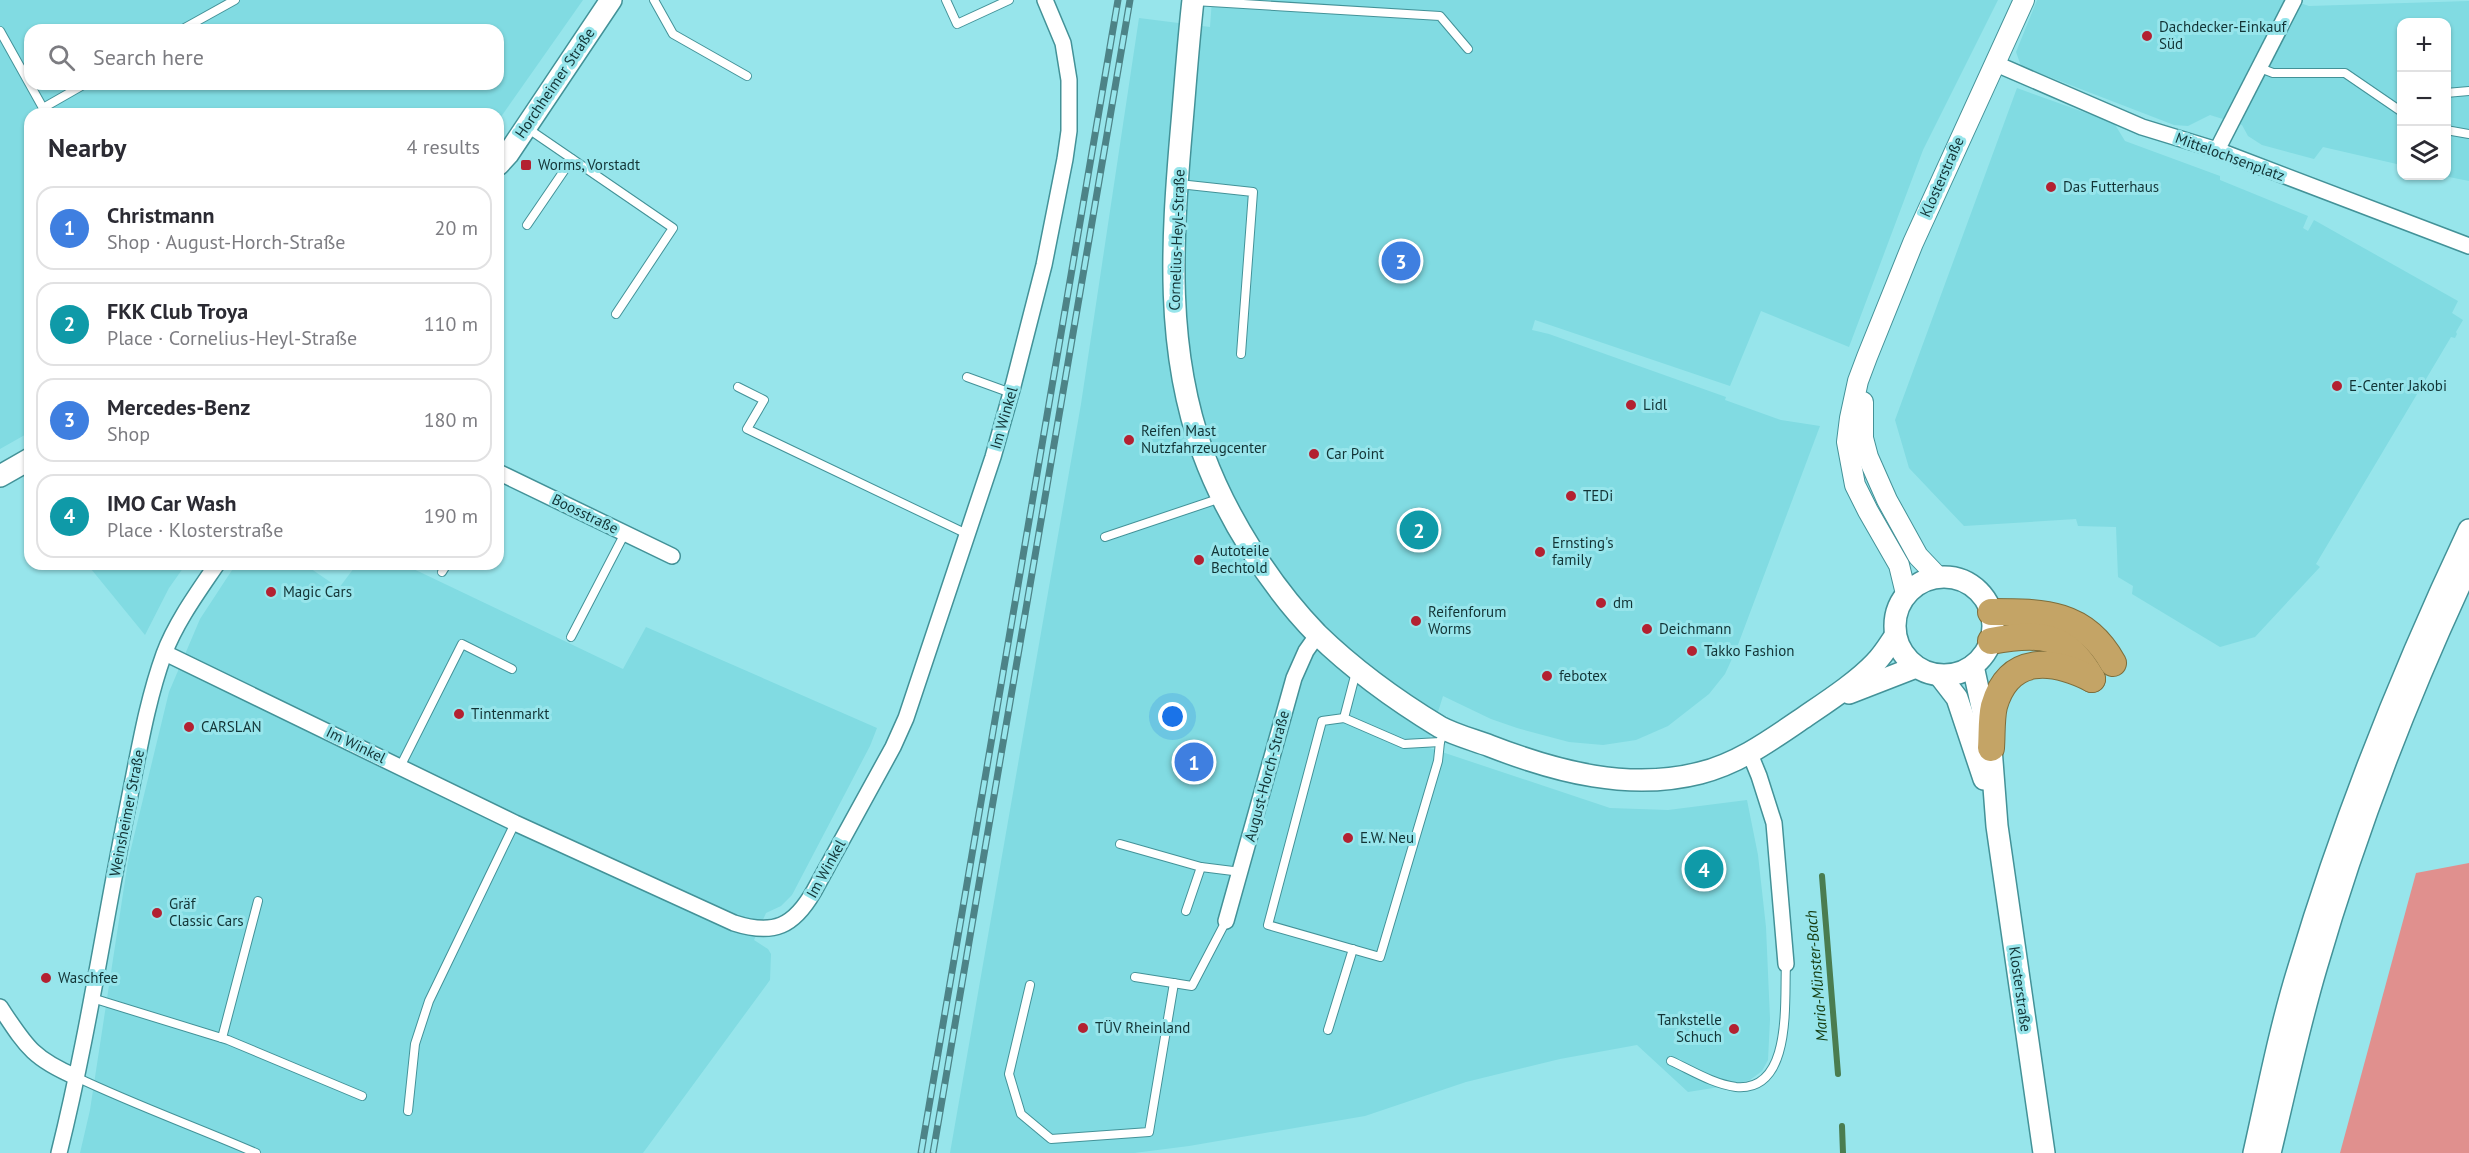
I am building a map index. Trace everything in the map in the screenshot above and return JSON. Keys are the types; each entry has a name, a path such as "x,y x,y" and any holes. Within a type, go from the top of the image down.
{"highway":[{"path":"1991,612 2039,612 2073,622 2091,633 2105,647 2113,663"},
{"path":"1991,641 2030,636 2054,641 2075,653 2092,679 2059,666 2031,665 2019,670 2007,679 2000,690 1994,709 1991,748"}],"main road":[{"name":"Horchheimer Straße","path":"504,157 611,0"},
{"name":"Cornelius-Heyl-Straße","path":"1193,0 1177,184 1173,279 1174,320 1193,422 1204,455 1244,536 1266,569 1317,634 1442,735 1560,770 1620,779 1650,780 1700,773 1750,754 1824,704 1875,664 1895,636"},
{"path":"0,476 24,462"},
{"path":"2254,1153 2298,968 2366,769 2422,630 2469,530"},
{"path":"2270,1153 2316,968 2374,789 2442,623 2469,565"},
{"path":"1938,577 1955,578 1971,585 1984,597 1991,612 1994,627 1987,651 1973,666 1963,672 1940,676 1916,667 1899,648 1895,636 1895,618 1906,594 1920,583 1938,577"},
{"name":"Klosterstraße","path":"1973,666 1991,748 1997,826 2044,1153"},
{"name":"Cornelius-Heyl-Straße","path":"1824,704 1916,667"},
{"name":"Klosterstraße","path":"1940,676 1957,698 1967,724 1978,755 1997,826"}],"street":[{"name":"Im Winkel","path":"165,653 515,823 734,923 772,928 794,918 803,910 814,891 902,728 930,651 993,458 1011,393 1041,276 1069,131 1069,81 1063,43 1045,0"},
{"name":"Klosterstraße","path":"1906,594 1899,565 1855,484 1850,463 1849,430 1858,381 1922,221 2024,0"},
{"path":"2217,150 2294,0"},
{"name":"Mittelochsenplatz","path":"1994,63 2142,127 2217,150 2469,246"},
{"name":"Klosterstraße","path":"1866,357 1862,418 1863,438 1868,457 1887,500 1918,556 1938,577"},
{"name":"Boosstraße","path":"504,476 672,556"},
{"name":"Weinsheimer Straße","path":"59,1153 92,998 145,721 165,653 181,620 213,570"},
{"name":"August-Horch-Straße","path":"1226,921 1294,678 1317,634"},
{"path":"1750,754 1774,823 1786,964"},
{"path":"0,1006 34,1054 48,1065 76,1077"}],"lane":[{"path":"192,24 235,0"},
{"path":"654,0 673,34 747,76"},
{"path":"946,0 957,24 1009,0"},
{"path":"1193,0 1440,16 1468,49"},
{"path":"0,31 24,74"},
{"path":"2260,68 2273,74 2345,73 2397,107"},
{"path":"33,90 43,108"},
{"path":"49,108 76,90"},
{"path":"2451,93 2469,91"},
{"path":"526,127 672,228 616,314"},
{"path":"2451,131 2469,134"},
{"path":"527,225 572,159"},
{"path":"1177,184 1253,192 1241,354"},
{"path":"968,377 1011,393"},
{"path":"738,387 764,400 747,429 967,534"},
{"path":"1106,537 1223,497"},
{"path":"571,637 625,533"},
{"path":"400,767 462,644 512,669"},
{"path":"1344,718 1357,668"},
{"path":"1344,718 1404,744 1442,735 1438,760 1380,957 1269,925 1322,721 1344,718"},
{"path":"408,1111 415,1044 429,1001 515,823"},
{"path":"1120,844 1201,867 1241,872"},
{"path":"1186,911 1201,867"},
{"path":"222,1038 258,901"},
{"path":"1135,977 1192,986 1226,921"},
{"path":"1328,1030 1353,949"},
{"path":"1671,1061 1719,1083 1735,1087 1764,1081 1777,1061 1781,1044 1786,964"},
{"path":"1030,985 1009,1074 1021,1114 1051,1139 1149,1132 1174,983"},
{"path":"92,998 222,1038 362,1096"},
{"path":"76,1077 119,1098 183,1121 256,1153"}],"shaded area":[{"path":"0,0 583,0 504,112 504,108 24,108 24,435 0,449"},
{"path":"1212,0 1998,0 1923,150 1849,347 1761,311 1730,386 1535,320 1532,330 1726,397 1725,400 1781,420 1820,426 1725,674 1709,694 1668,726 1636,740 1603,745 1569,742 1517,728 1491,719 1443,696 1427,747 1610,808 1668,810 1747,800 1758,855 1766,927 1770,1019 1768,1060 1762,1071 1750,1080 1688,1092 1637,1045 1560,1059 1466,1082 1365,1116 1189,1146 1134,1153 950,1153 1081,404 1139,18 1210,27"},
{"path":"2037,0 2291,0 2309,6 2469,1 2469,181 2451,177 2451,18 2397,18 2397,164 2323,147 2314,159 2262,145 2248,136 2242,125 2210,115 2188,126 2174,125 2021,66 2016,52"},
{"path":"2017,88 2114,123 2125,141 2220,176 2220,180 2308,216 2303,228 2308,231 2314,220 2458,301 2452,313 2463,320 2455,338 2451,337 2316,564 2320,567 2255,637 2220,647 2132,594 2133,586 2118,577 2116,527 2078,526 2076,519 1964,526 1909,468 1895,420"},
{"path":"92,570 182,570 169,588 145,635"},
{"path":"232,570 313,570 339,588 352,570 416,570 623,669 646,627 877,728 870,746 792,895 781,906 766,913 754,940 768,949 771,954 770,980 643,1153 80,1153 90,1110 128,861 169,692 200,619"},
{"path":"2469,863 2469,1153 2340,1153 2416,873"}],"waterway":[{"name":"Maria-Münster-Bach","path":"1822,876 1838,1074"},
{"name":"Maria-Münster-Bach","path":"1842,1126 1843,1153"}],"railway":[{"path":"921,1153 1118,0"},
{"path":"933,1153 1130,0"}],"place":[{"name":"Dachdecker-Einkauf Süd","path":"2147,36"},
{"name":"Worms, Vorstadt","path":"526,165"},
{"name":"Das Futterhaus","path":"2051,187"},
{"name":"Mercedes-Benz","path":"1401,261"},
{"name":"E-Center Jakobi","path":"2337,386"},
{"name":"Lidl","path":"1631,405"},
{"name":"Reifen Mast Nutzfahrzeugcenter","path":"1129,440"},
{"name":"Car Point","path":"1314,454"},
{"name":"TEDi","path":"1571,496"},
{"name":"FKK Club Troya","path":"1419,530"},
{"name":"Ernsting's family","path":"1540,552"},
{"name":"Autoteile Bechtold","path":"1199,560"},
{"name":"Magic Cars","path":"271,592"},
{"name":"dm","path":"1601,603"},
{"name":"Reifenforum Worms","path":"1416,621"},
{"name":"Deichmann","path":"1647,629"},
{"name":"Takko Fashion","path":"1692,651"},
{"name":"febotex","path":"1547,676"},
{"name":"Tintenmarkt","path":"459,714"},
{"name":"CARSLAN","path":"189,727"},
{"name":"Christmann","path":"1194,762"},
{"name":"E.W. Neu","path":"1348,838"},
{"name":"IMO Car Wash","path":"1704,869"},
{"name":"Gräf Classic Cars","path":"157,913"},
{"name":"Waschfee","path":"46,978"},
{"name":"TÜV Rheinland","path":"1083,1028"},
{"name":"Tankstelle Schuch","path":"1734,1029"}]}
